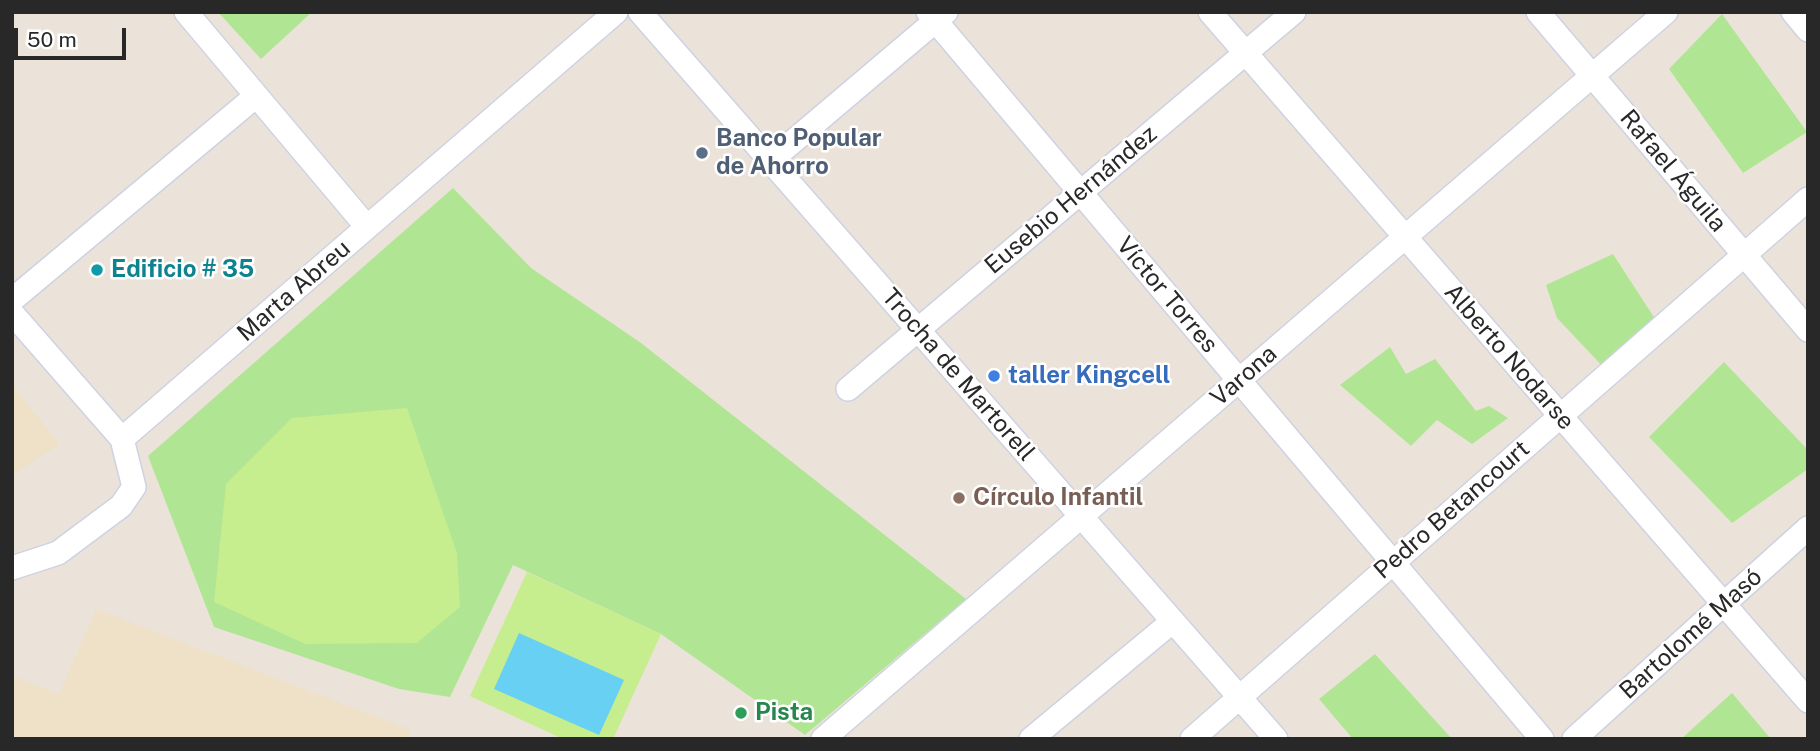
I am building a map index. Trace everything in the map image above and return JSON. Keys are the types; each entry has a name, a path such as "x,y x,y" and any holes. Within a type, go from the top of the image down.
{"street":[{"path":"186,12 367,227"},
{"name":"Marta Abreu","path":"122,439 616,12"},
{"name":"Trocha de Martorell","path":"640,12 1276,739"},
{"name":"Alberto Nodarse","path":"1210,12 1808,701"},
{"name":"Eusebio Hernández","path":"848,389 1294,12"},
{"name":"Rafael Águila","path":"1538,12 1808,330"},
{"name":"Varona","path":"822,739 1666,12"},
{"path":"1793,12 1808,30"},
{"path":"770,161 936,15"},
{"name":"Víctor Torres","path":"936,15 1081,193 1542,739"},
{"path":"12,300 256,96"},
{"name":"Pedro Betancourt","path":"1192,739 1808,199"},
{"path":"12,313 122,439 134,486 121,506 58,552 12,568"},
{"name":"Bartolomé Masó","path":"1574,739 1808,528"},
{"path":"1031,739 1173,621"}],"shaded area":[{"path":"12,385 60,444 12,475"},
{"path":"96,609 411,730 407,739 12,739 12,676 59,694"}],"green space":[{"path":"218,12 312,12 261,59"},
{"path":"1722,14 1807,132 1743,173 1669,69"},
{"path":"453,188 531,268 641,343 966,599 805,735 661,634 513,565 450,697 399,689 214,627 148,456"},
{"path":"1613,254 1659,325 1606,370 1557,318 1546,285"},
{"path":"1390,347 1406,374 1435,359 1476,411 1489,406 1508,418 1472,444 1437,420 1411,446 1340,385"},
{"path":"1724,362 1808,450 1808,469 1732,523 1649,437"},
{"path":"407,408 457,553 460,607 417,643 305,644 214,602 226,484 292,418"},
{"path":"527,572 661,634 613,739 563,739 470,696"},
{"path":"1375,654 1452,739 1353,739 1319,699"},
{"path":"1732,693 1771,739 1681,739"}],"water":[{"path":"519,633 624,680 599,735 494,689"}],"place":[{"name":"Banco Popular de Ahorro","path":"702,153"},
{"name":"Edificio # 35","path":"97,270"},
{"name":"taller Kingcell","path":"994,376"},
{"name":"Círculo Infantil","path":"959,498"},
{"name":"Pista","path":"741,713"}]}
